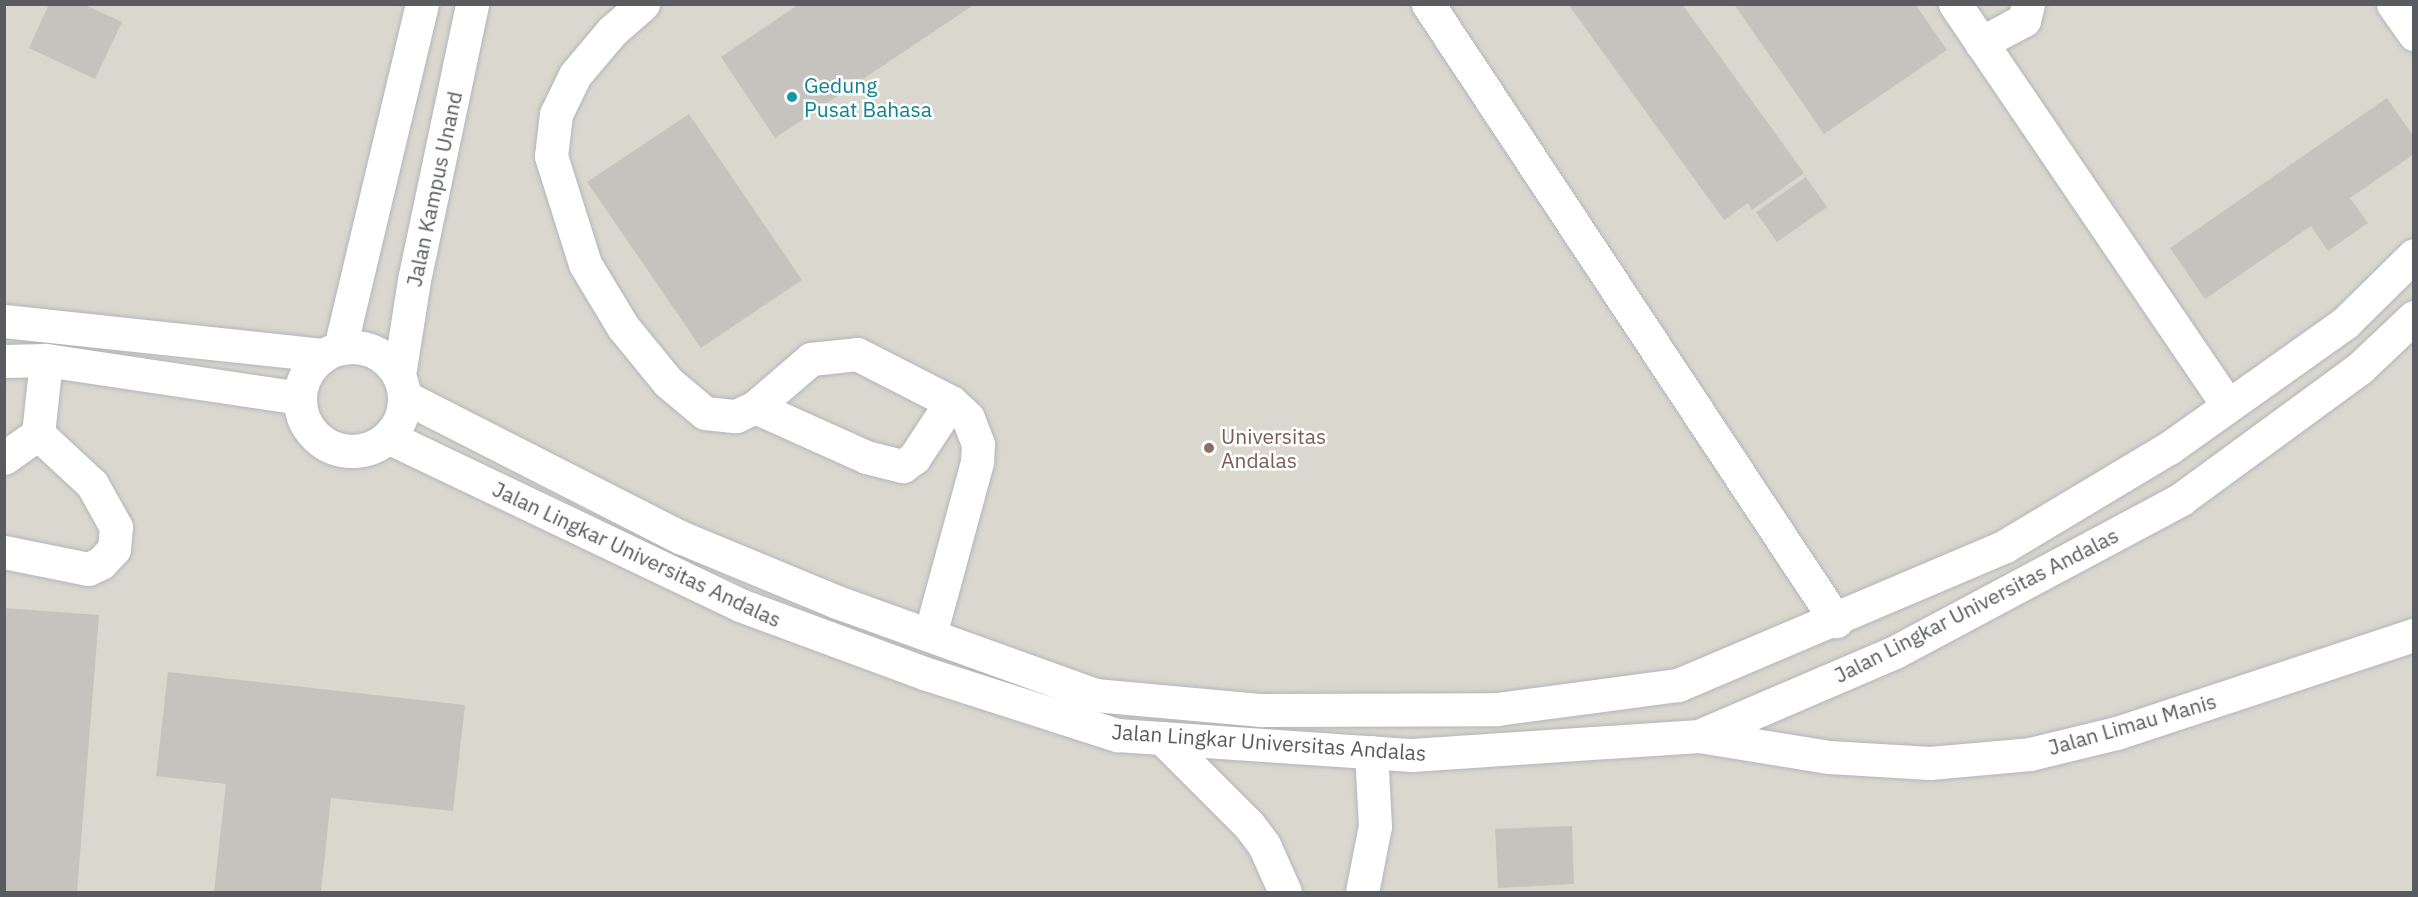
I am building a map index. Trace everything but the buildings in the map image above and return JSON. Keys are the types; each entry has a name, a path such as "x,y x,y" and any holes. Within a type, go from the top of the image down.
{"street":[{"path":"4,321 332,351 374,352 402,386 401,419 388,437 361,451 330,447 308,427 299,398 302,381 332,351 422,4"},
{"name":"Jalan Kampus Unand","path":"402,386 414,280 472,4"},
{"path":"643,4 612,31 575,75 556,114 551,156 585,264 630,336 668,382 705,413 736,416 755,407 811,359 857,354 885,365 951,402 974,428 976,462 930,635"},
{"path":"1428,4 1836,621"},
{"path":"1955,4 2229,405"},
{"path":"1981,43 2024,20 2028,4"},
{"path":"2393,4 2414,34"},
{"name":"Jalan Lingkar Universitas Andalas","path":"402,386 680,537 930,635 1095,695 1261,710 1497,709 1678,685 1836,621 2005,546 2153,457 2346,322 2414,255"},
{"name":"Jalan Lingkar Universitas Andalas","path":"388,437 741,605 1018,704 1117,735 1412,754 1700,736 1894,651 2181,499 2360,368 2414,317"},
{"path":"4,360 46,360 299,398"},
{"path":"4,458 38,434 46,360"},
{"path":"755,407 866,457 903,466 914,458 951,402"},
{"path":"4,552 88,569 101,563 114,549 116,527 92,484 38,434"},
{"path":"2153,457 2181,499"},
{"name":"Jalan Limau Manis","path":"1700,736 1829,758 1930,763 2031,754 2117,733 2414,634"},
{"path":"1018,704 1025,668"},
{"path":"1162,738 1249,825 1264,845 1285,892"},
{"path":"1362,892 1375,826 1371,752"}],"shaded area":[{"name":"Universitas Andalas","path":"5,5 2413,5 2413,892 5,892"}],"place":[{"name":"Gedung Pusat Bahasa","path":"792,97"},
{"name":"Universitas Andalas","path":"1209,448"}]}
